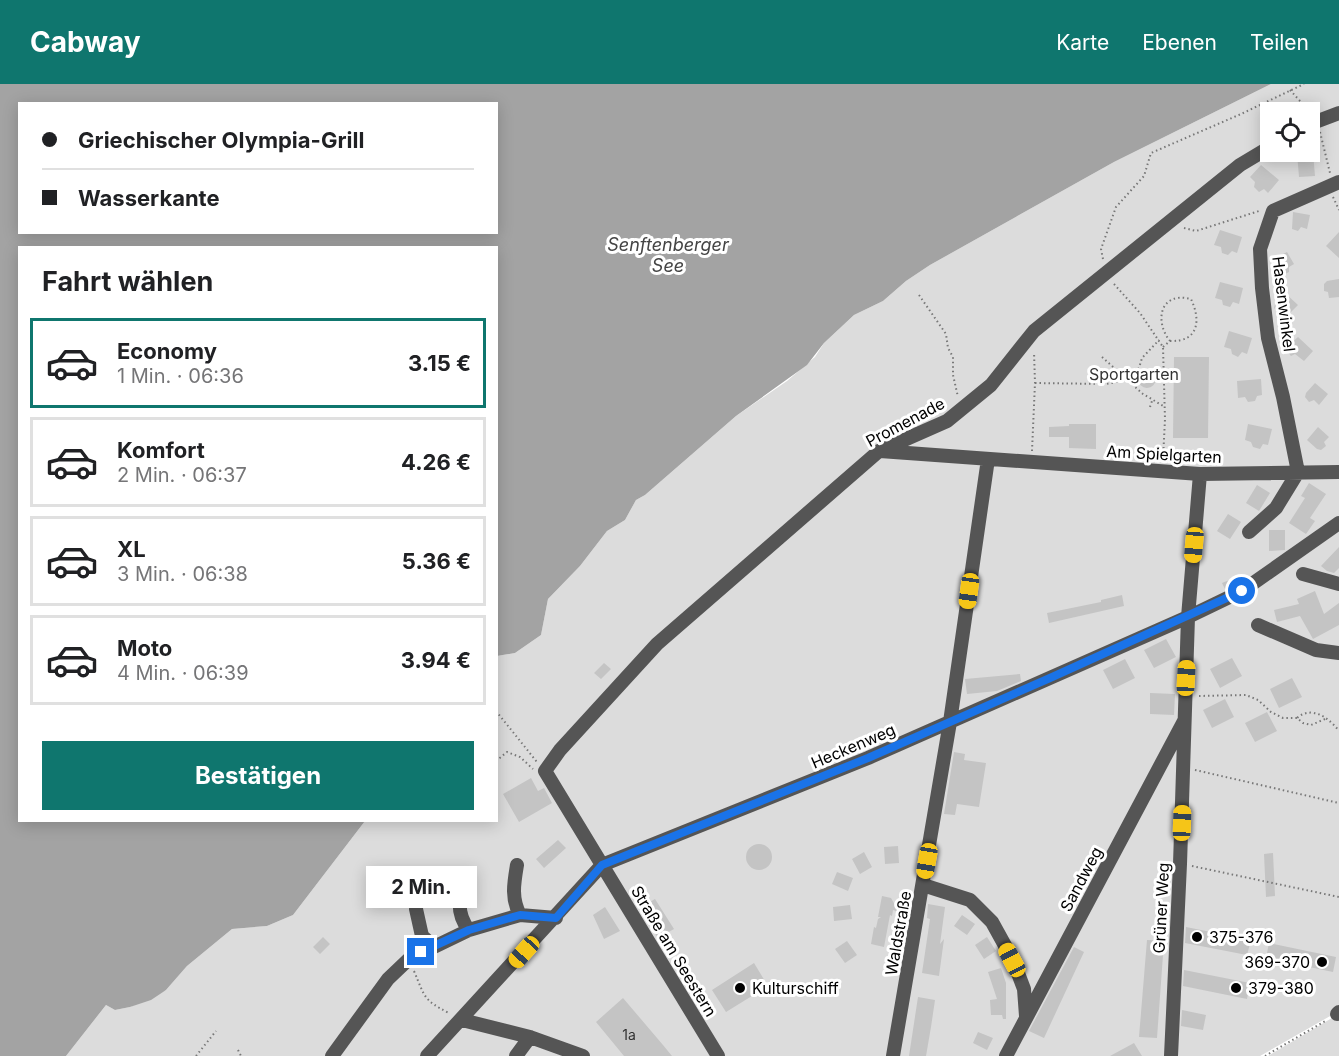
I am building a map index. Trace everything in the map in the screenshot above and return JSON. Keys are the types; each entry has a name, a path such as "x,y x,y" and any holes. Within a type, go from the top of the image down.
{"street":[{"path":"1320,120 1339,113"},
{"name":"Promenade","path":"539,770 657,645 879,451 947,421 992,386 1034,331 1104,267 1240,165 1260,153"},
{"path":"1273,211 1336,183"},
{"name":"Hasenwinkel","path":"1273,211 1260,249 1262,288 1268,338 1298,472"},
{"name":"Am Spielgarten","path":"879,451 1200,474 1339,472"},
{"name":"Waldstraße","path":"893,1056 950,722 988,459"},
{"path":"1249,532 1276,508 1298,472"},
{"name":"Grüner Weg","path":"1171,1056 1184,767 1188,616 1200,474"},
{"name":"Heckenweg","path":"428,1056 602,865 857,762 1242,591 1339,523"},
{"path":"1303,574 1339,584"},
{"path":"1258,625 1316,650 1339,653"},
{"name":"Sandweg","path":"1006,1056 1185,718"},
{"name":"Straße am Seestern","path":"539,770 602,865 718,1056"},
{"path":"517,865 513,892 520,915"},
{"path":"466,874 459,892 460,920 469,930"},
{"path":"923,885 970,900 992,922 1024,989 1026,1016"},
{"path":"416,909 422,936 433,946"},
{"path":"332,1056 388,979 409,959 469,930 520,915 556,918"},
{"path":"462,1020 530,1037 582,1056"},
{"path":"516,1056 530,1037"}],"path":[{"path":"1163,472 1165,407 1163,347 1104,267 1101,249 1116,207 1144,176 1151,153 1304,84"},
{"path":"1290,90 1299,102"},
{"path":"1320,141 1336,183 1333,200 1339,210"},
{"path":"1167,222 1196,231 1263,210 1273,211"},
{"path":"919,295 946,334 948,348 953,357 956,388 963,407"},
{"path":"1163,347 1170,341 1190,338 1195,331 1196,313 1191,298 1173,297 1165,303 1162,326 1170,341"},
{"path":"1031,462 1035,383 1034,331"},
{"path":"1035,383 1106,384 1127,380 1139,368 1142,358 1159,340"},
{"path":"1102,357 1143,394 1165,407"},
{"path":"1140,399 1143,394"},
{"path":"1150,407 1152,401"},
{"path":"1185,697 1246,695 1283,718 1297,718 1310,711 1317,713 1334,724 1339,731"},
{"path":"498,714 539,770"},
{"path":"1297,718 1311,725 1324,719"},
{"path":"498,759 507,752 520,757 539,770"},
{"path":"1184,767 1339,803"},
{"path":"1180,864 1339,897"},
{"path":"409,959 424,996 430,1004 462,1020"},
{"path":"1265,1056 1338,1013"},
{"path":"196,1056 216,1031"},
{"path":"238,1050 241,1056"}],"green space":[{"name":"Sportgarten","path":"1271,84 1339,84 1339,1011 1260,1056 66,1056 106,1005 115,1010 130,1007 166,990 187,966 232,929 267,926 293,915 364,822 498,822 498,656 515,653 541,635 548,599 580,566 607,531 625,520 636,500 645,495 736,416 787,381 815,357 824,343 854,315 883,301 906,281 930,265 1114,162"},
{"path":"1337,1015 1339,1017 1339,1056 1268,1056"}],"water":[{"name":"Senftenberger See","path":"0,84 1271,84 1114,162 930,265 906,281 883,301 854,315 824,343 807,365 736,416 645,495 636,500 625,520 607,531 580,566 548,599 541,635 515,653 498,656 498,246 18,246 18,822 364,822 293,915 267,926 232,929 187,966 166,990 151,1000 115,1010 106,1005 66,1056 0,1056"}],"building":[{"path":"1298,162 1314,162 1315,176 1299,177"},
{"path":"1261,165 1279,180 1268,193 1264,189 1259,192 1250,177"},
{"path":"1293,212 1310,215 1307,229 1301,227 1298,231 1292,229"},
{"path":"1220,230 1242,237 1237,253 1232,251 1228,255 1222,253 1221,247 1214,245"},
{"path":"1339,232 1339,258 1326,246"},
{"path":"1287,252 1294,264 1289,267 1289,272 1283,275 1279,273 1272,260"},
{"path":"1339,279 1339,297 1329,298 1328,292 1324,291 1324,284 1327,281"},
{"path":"1220,282 1243,288 1239,304 1233,302 1230,307 1223,305 1222,300 1215,298"},
{"path":"1285,293 1298,305 1288,315 1283,311 1279,313 1274,308"},
{"path":"1229,331 1252,338 1247,354 1242,352 1238,357 1232,354 1231,349 1224,347"},
{"path":"1298,337 1313,351 1304,361 1295,354 1291,356 1286,350"},
{"path":"1174,357 1209,357 1208,438 1173,438"},
{"path":"1147,370 1153,373 1156,379 1153,385 1147,388 1141,385 1138,379 1141,373"},
{"path":"1261,379 1262,395 1257,396 1255,401 1248,402 1245,397 1238,398 1237,381"},
{"path":"1315,383 1328,394 1319,405 1314,400 1309,402 1305,397"},
{"path":"1069,424 1096,424 1096,449 1069,448 1069,437 1049,437 1049,427 1069,426"},
{"path":"1248,424 1272,429 1268,445 1263,444 1260,449 1253,447 1251,442 1245,440"},
{"path":"1318,427 1329,437 1324,442 1326,446 1321,450 1307,440"},
{"path":"1309,483 1326,494 1310,518 1315,521 1306,534 1289,523 1305,498 1301,496"},
{"path":"1257,485 1270,493 1259,511 1246,503"},
{"path":"1228,514 1241,522 1230,539 1217,531"},
{"path":"1269,530 1285,530 1285,550 1269,551"},
{"path":"1339,547 1339,568 1334,573 1327,571 1321,566"},
{"path":"1242,575 1244,579 1225,589 1222,583"},
{"path":"1315,591 1324,614 1339,603 1339,625 1313,639 1300,616 1277,622 1274,610 1299,604 1297,599"},
{"path":"1122,595 1124,606 1049,623 1047,613 1101,602 1101,600"},
{"path":"1166,639 1176,657 1154,668 1144,650"},
{"path":"1232,658 1242,676 1220,688 1210,669"},
{"path":"1125,659 1135,678 1113,689 1103,670"},
{"path":"604,663 611,669 601,679 594,673"},
{"path":"1020,674 1021,681 997,691 967,694 965,679"},
{"path":"1292,678 1302,697 1279,708 1270,689"},
{"path":"1150,693 1175,694 1174,715 1150,714"},
{"path":"1225,699 1234,717 1212,728 1203,710"},
{"path":"1267,712 1277,731 1255,742 1245,723"},
{"path":"954,752 965,754 964,760 986,763 979,807 957,804 955,815 944,814"},
{"path":"531,778 538,791 544,788 552,803 519,822 503,794"},
{"path":"558,840 566,848 544,868 536,859"},
{"path":"759,844 768,848 772,857 768,866 759,870 750,866 746,857 750,848"},
{"path":"898,846 899,863 885,864 884,847"},
{"path":"864,852 872,867 860,874 852,859"},
{"path":"1273,853 1275,896 1266,897 1264,854"},
{"path":"837,872 853,878 848,891 832,884"},
{"path":"882,896 891,898 899,912 893,910 892,916 890,915 884,947 871,944 874,927 876,928 878,919 881,917 878,917"},
{"path":"655,899 674,929 658,938 639,908"},
{"path":"928,904 945,907 939,976 922,973 930,919 927,918"},
{"path":"850,905 852,919 834,921 833,907"},
{"path":"605,907 620,931 604,939 593,915"},
{"path":"962,915 975,924 967,935 954,926"},
{"path":"1186,927 1251,940 1247,955 1185,943"},
{"path":"323,937 330,944 320,954 313,947"},
{"path":"987,937 996,951 984,959 975,945"},
{"path":"1147,940 1164,941 1157,1038 1139,1037"},
{"path":"847,941 857,955 845,963 835,949"},
{"path":"1269,943 1336,957 1333,972 1266,958"},
{"path":"1074,947 1084,952 1044,1038 1029,1031"},
{"name":"Kulturschiff","path":"754,963 768,986 726,1012 712,990"},
{"path":"1001,968 1006,983 1006,1019 1003,1019 1002,1015 991,1015 990,1000 997,999 988,972"},
{"path":"1184,970 1250,983 1247,999 1183,986"},
{"path":"918,997 935,1000 931,1027 926,1056 909,1056"},
{"path":"623,998 672,1056 624,1056 596,1022"},
{"path":"1182,1010 1206,1015 1203,1030 1181,1026"},
{"path":"978,1032 993,1038 987,1050 973,1043"},
{"path":"1134,1043 1142,1056 1110,1056"}],"place":[{"name":"375-376","path":"1197,937"},
{"name":"369-370","path":"1322,962"},
{"name":"Kulturschiff","path":"740,988"},
{"name":"379-380","path":"1236,988"}],"route":[{"path":"421,952 469,930 520,915 556,918 602,865 868,758 1242,591"}]}
